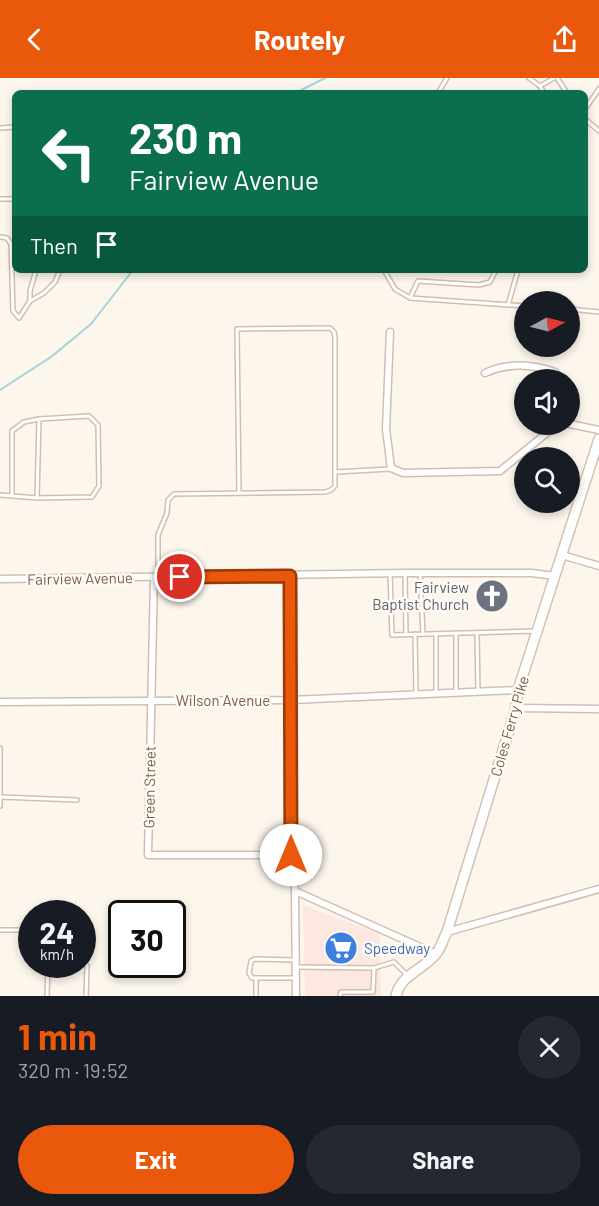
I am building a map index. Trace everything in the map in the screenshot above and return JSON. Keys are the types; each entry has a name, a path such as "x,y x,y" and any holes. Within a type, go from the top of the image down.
{"street":[{"path":"390,332 386,429 392,468 403,473 500,471 544,435"},
{"path":"485,373 496,368 540,366 548,369"},
{"path":"580,426 599,430"},
{"name":"Coles Ferry Pike","path":"396,996 398,985 436,954 447,932 516,708 518,690 599,440"},
{"path":"562,555 599,566"},
{"name":"Fairview Avenue","path":"0,579 390,573 532,573 555,576"},
{"path":"290,576 291,855 295,891 296,996"},
{"name":"Green Street","path":"156,577 148,855 291,855"},
{"name":"Wilson Avenue","path":"0,702 291,700 518,690"},
{"path":"516,708 599,709"},
{"path":"447,932 599,890"},
{"path":"295,891 436,954"}],"lane":[{"path":"529,78 542,90"},
{"path":"540,86 556,78"},
{"path":"588,105 599,89"},
{"path":"588,121 599,131"},
{"path":"0,237 7,238 11,244 13,311 19,318 30,302 55,282 59,273"},
{"path":"30,302 30,291 35,273"},
{"path":"386,273 395,290 410,298 514,305"},
{"path":"410,298 418,281 479,285 490,282 494,273"},
{"path":"508,305 517,273"},
{"path":"580,310 599,312"},
{"path":"156,577 158,535 167,513 168,500 174,494 325,492 335,486 334,332 330,328 237,329 239,492"},
{"path":"0,495 37,498 92,497 99,486 98,425 89,416 39,419 24,422 12,431 12,495"},
{"path":"37,498 39,419"},
{"path":"336,472 392,468"},
{"path":"390,573 392,635 537,631"},
{"path":"405,573 406,634"},
{"path":"420,573 423,634"},
{"path":"436,633 436,693"},
{"path":"456,633 456,693"},
{"path":"477,633 478,692"},
{"path":"415,634 416,694"},
{"path":"0,748 0,806"},
{"path":"0,798 77,800"},
{"path":"0,930 18,930"},
{"path":"296,978 252,978 249,973 251,961 255,959 374,968 394,962 408,976"},
{"path":"340,996 340,992 373,992 374,968"},
{"path":"47,996 48,978"},
{"path":"86,996 87,978"},
{"path":"256,978 256,996"}],"shaded area":[{"path":"303,905 380,934 381,996 305,996"}],"waterway":[{"path":"301,90 325,78"},
{"path":"0,390 51,357 91,324 131,273"}],"place":[{"name":"Fairview Baptist Church","path":"492,596"},
{"name":"Speedway","path":"341,948"}],"route":[{"path":"180,577 290,576 291,855"}]}
